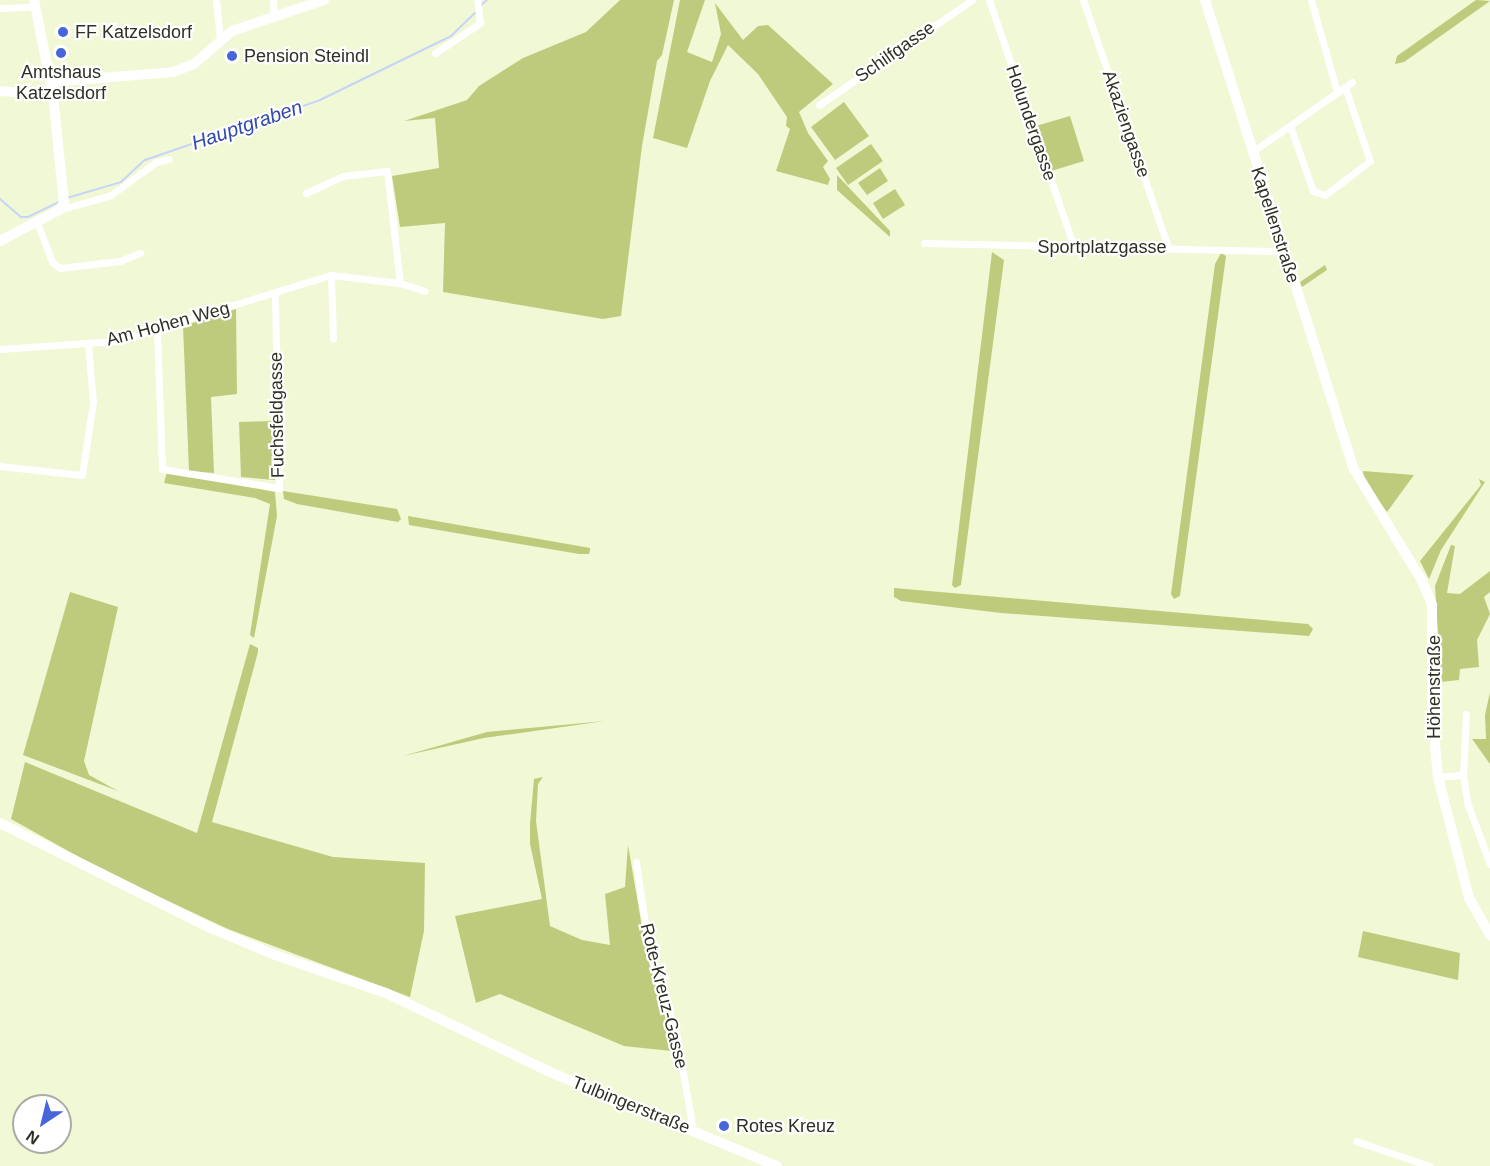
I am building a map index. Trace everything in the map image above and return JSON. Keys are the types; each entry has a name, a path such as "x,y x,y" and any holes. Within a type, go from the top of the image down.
{"street":[{"path":"216,0 220,38"},
{"path":"273,0 274,18"},
{"path":"50,82 173,72 194,64 220,38 324,0"},
{"name":"Schilfgasse","path":"819,105 972,0"},
{"name":"Holundergasse","path":"989,0 1074,247"},
{"name":"Akaziengasse","path":"1083,0 1168,247"},
{"name":"Kapellenstraße","path":"1205,0 1347,450"},
{"path":"1311,0 1337,92"},
{"path":"0,8 34,3 53,94 63,203"},
{"path":"435,53 480,23 477,3"},
{"path":"1252,152 1352,82"},
{"path":"1290,126 1313,191 1325,195 1371,160 1345,87"},
{"path":"0,91 53,94"},
{"path":"0,241 37,222 63,203 111,195 156,162 170,159"},
{"path":"306,193 344,176 387,171 400,283"},
{"path":"37,222 52,262 60,268 120,261 140,253"},
{"name":"Sportplatzgasse","path":"924,243 1284,251"},
{"path":"331,275 333,339"},
{"name":"Am Hohen Weg","path":"0,349 88,345 157,331 275,295 331,275 400,283 425,291"},
{"name":"Fuchsfeldgasse","path":"157,331 162,469 279,488 275,295"},
{"path":"0,466 82,476 93,402 88,345"},
{"name":"Höhenstraße","path":"1347,450 1364,488 1422,581 1432,605 1432,711 1438,777 1469,898 1490,935"},
{"path":"1466,714 1462,775 1468,805 1490,864"},
{"path":"1438,777 1462,775"},
{"name":"Tulbingerstraße","path":"0,823 165,907 275,955 386,993 550,1072 777,1166"},
{"name":"Rote-Kreuz-Gasse","path":"636,862 649,951 676,1032 693,1130"},
{"path":"1356,1141 1430,1166"}],"green space":[{"path":"620,0 674,0 662,55 657,61 642,146 621,316 603,319 443,292 445,223 400,227 392,176 439,168 435,118 404,121 467,100 479,86 523,58 586,32"},
{"path":"680,0 705,0 687,52 712,62 721,34 715,3 743,40 758,26 768,25 833,84 799,112 808,133 828,161 823,167 830,179 828,185 776,171 790,129 786,126 787,117 758,74 728,45 710,81 687,148 653,138"},
{"path":"1476,0 1490,1 1404,62 1395,64 1397,56"},
{"path":"844,102 869,136 835,160 811,127"},
{"path":"1070,116 1084,161 1051,171 1036,126"},
{"path":"871,144 883,161 848,185 836,168"},
{"path":"880,168 888,181 867,195 858,183"},
{"path":"837,175 890,231 890,237 837,190"},
{"path":"895,189 905,205 883,219 873,203"},
{"path":"992,252 1004,260 961,585 955,588 952,585"},
{"path":"1221,253 1226,256 1180,596 1174,599 1171,594 1215,264"},
{"path":"1325,265 1327,270 1302,287 1300,282"},
{"path":"236,309 237,394 211,397 214,473 189,471 183,326"},
{"path":"274,421 275,480 241,477 239,422"},
{"path":"1363,471 1414,475 1387,512 1364,481"},
{"path":"167,472 275,492 277,516 254,638 250,635 270,504 255,498 164,483"},
{"path":"1479,479 1485,482 1441,550 1429,579 1420,561 1481,485"},
{"path":"283,491 397,509 401,519 398,522 297,504 284,499"},
{"path":"408,516 590,548 590,550 589,554 579,554 409,525"},
{"path":"1451,545 1455,546 1447,593 1460,594 1490,571 1490,592 1484,597 1490,614 1477,640 1479,667 1460,669 1459,680 1441,682 1435,586"},
{"path":"894,588 1308,624 1313,629 1309,636 1001,613 901,601 894,597"},
{"path":"70,592 118,607 84,761 89,775 118,791 23,755"},
{"path":"250,644 258,648 258,652 212,822 333,857 425,863 424,931 410,997 228,929 104,871 11,819 25,762 197,833"},
{"path":"1490,692 1490,764 1472,739 1486,739 1485,715"},
{"path":"605,721 484,738 403,756 487,732"},
{"path":"543,777 538,784 536,821 550,926 582,940 610,945 605,894 625,887 628,845 647,956 673,1042 671,1051 624,1046 500,994 476,1003 455,916 542,899 530,844 530,824 534,779"},
{"path":"1363,931 1460,953 1458,980 1358,957"}],"waterway":[{"name":"Hauptgraben","path":"480,6 487,0"},
{"name":"Hauptgraben","path":"67,198 121,182 145,160 320,100 451,36 477,11"},
{"name":"Hauptgraben","path":"0,199 21,217 28,217 59,202"}],"place":[{"name":"FF Katzelsdorf","path":"63,32"},
{"name":"Amtshaus Katzelsdorf","path":"61,53"},
{"name":"Pension Steindl","path":"232,56"},
{"name":"Rotes Kreuz","path":"724,1126"}]}
